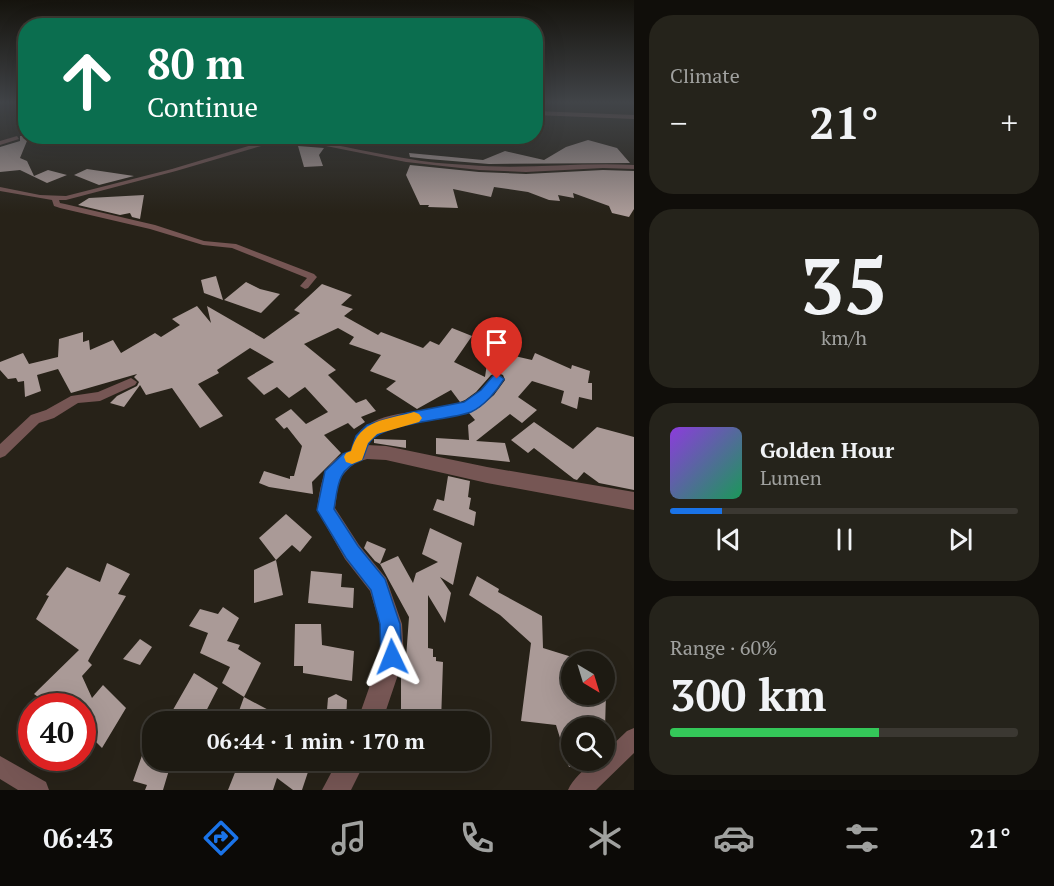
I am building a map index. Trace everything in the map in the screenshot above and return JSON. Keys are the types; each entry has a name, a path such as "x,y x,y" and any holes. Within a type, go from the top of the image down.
{"street":[{"path":"0,189 55,199 77,195 260,144"},
{"path":"315,144 422,163 511,170 604,165 634,166"},
{"path":"55,199 57,204 63,206 142,225 203,243 238,247 311,276 305,286"},
{"path":"357,456 362,440 372,429 407,419 468,407 485,394 497,379"},
{"path":"0,452 35,419 50,414 75,399 100,396 131,382"},
{"path":"373,711 392,657 390,624 379,585 352,552 326,510 331,476 348,458 367,452 386,453 487,475 634,501"},
{"path":"579,790 603,770 634,738"},
{"path":"0,767 38,790"},
{"path":"336,790 347,771"}],"building":[{"path":"588,140 617,148 630,163 489,164 410,157 409,153 483,160 505,151 544,160 566,147"},
{"path":"18,142 18,144 26,144 20,158 27,161 34,176 48,170 67,175 47,183 20,170 0,172 0,147"},
{"path":"298,146 324,148 319,155 323,166 304,167"},
{"path":"410,165 526,174 603,170 634,171 634,209 629,217 612,213 609,206 573,193 574,198 558,195 560,201 549,200 528,192 494,187 491,197 453,189 458,208 428,207 429,205 420,205 406,175"},
{"path":"87,169 134,176 99,185 74,175"},
{"path":"144,195 140,219 132,217 130,213 120,215 78,205 89,198"},
{"path":"216,276 223,300 204,293 201,280"},
{"path":"246,282 260,289 280,294 261,313 224,300"},
{"path":"322,284 352,295 341,305 353,309 344,316 378,335 381,332 423,348 430,341 439,345 452,328 472,336 454,362 485,377 489,350 532,360 535,353 571,369 572,365 590,371 588,383 592,383 592,400 579,397 577,409 561,403 564,391 532,381 518,397 537,410 522,423 510,414 476,441 505,443 510,462 436,454 436,438 469,440 468,425 475,420 469,413 494,395 505,380 503,375 498,373 491,375 476,392 460,402 451,390 417,409 386,389 396,381 370,371 381,355 349,344 354,337 338,328 304,344 336,370 328,375 356,403 366,399 376,411 361,417 365,422 354,429 348,423 324,435 341,453 312,482 313,494 269,487 259,483 264,471 290,479 290,476 294,476 302,446 287,427 284,429 275,419 291,409 306,424 328,412 305,387 289,398 277,387 264,395 247,378 274,362 250,348 217,370 219,373 198,384 223,416 200,428 172,388 146,395 140,385 124,407 110,403 117,396 137,386 139,382 134,377 137,374 71,393 58,369 37,375 41,391 25,397 24,381 18,382 16,378 8,379 0,370 0,362 23,353 29,364 58,357 59,339 83,332 83,342 89,340 90,350 113,340 121,353 155,333 161,337 180,325 172,319 197,306 211,323 207,306 264,339 300,313 294,310"},
{"path":"534,422 573,449 597,427 634,437 634,490 599,483 584,472 577,480 574,479 534,448 528,453 511,440"},
{"path":"374,439 406,440 406,448 374,443"},
{"path":"448,476 470,481 469,509 476,512 474,526 433,510 437,499 444,501"},
{"path":"286,514 312,537 300,552 292,545 276,560 259,538"},
{"path":"430,528 462,543 453,585 440,577 451,593 445,623 428,595 428,648 433,649 433,657 436,657 436,661 443,662 441,711 401,711 401,674 406,658 409,617 380,564 398,556 413,583 416,573 438,562 422,554"},
{"path":"367,541 386,549 380,564 364,548"},
{"path":"276,560 283,595 254,603 254,570"},
{"path":"107,563 130,574 118,594 126,596 88,661 92,665 82,676 90,693 35,693 79,650 36,619 49,596 46,595 67,567 100,582"},
{"path":"311,571 342,574 341,587 354,588 353,608 308,603"},
{"path":"477,576 499,589 498,592 542,616 543,648 561,654 561,705 606,705 605,717 561,717 561,741 556,725 521,721 531,643 500,615 469,595"},
{"path":"223,607 239,618 227,641 240,645 238,649 261,663 244,697 222,683 230,667 200,653 208,633 189,626 200,609 218,614"},
{"path":"295,624 321,624 322,645 354,651 352,681 303,673 303,666 294,666"},
{"path":"140,639 152,647 140,665 123,659"},
{"path":"194,673 218,688 206,711 172,711"},
{"path":"103,685 126,708 102,748 96,742 96,693"},
{"path":"336,694 347,700 346,711 327,711 328,698"},
{"path":"244,697 270,711 239,711"},
{"path":"142,756 142,771 169,771 163,790 145,790 147,785 133,781"},
{"path":"236,771 308,771 302,790 293,790 277,778 273,790 228,790"}],"slow traffic":[{"path":"352,457 357,456 362,440 372,429 414,418"}],"route":[{"path":"392,657 390,624 379,585 352,552 326,510 331,476 348,458 357,456 362,440 372,429 407,419 468,407 485,394 497,379"}]}
